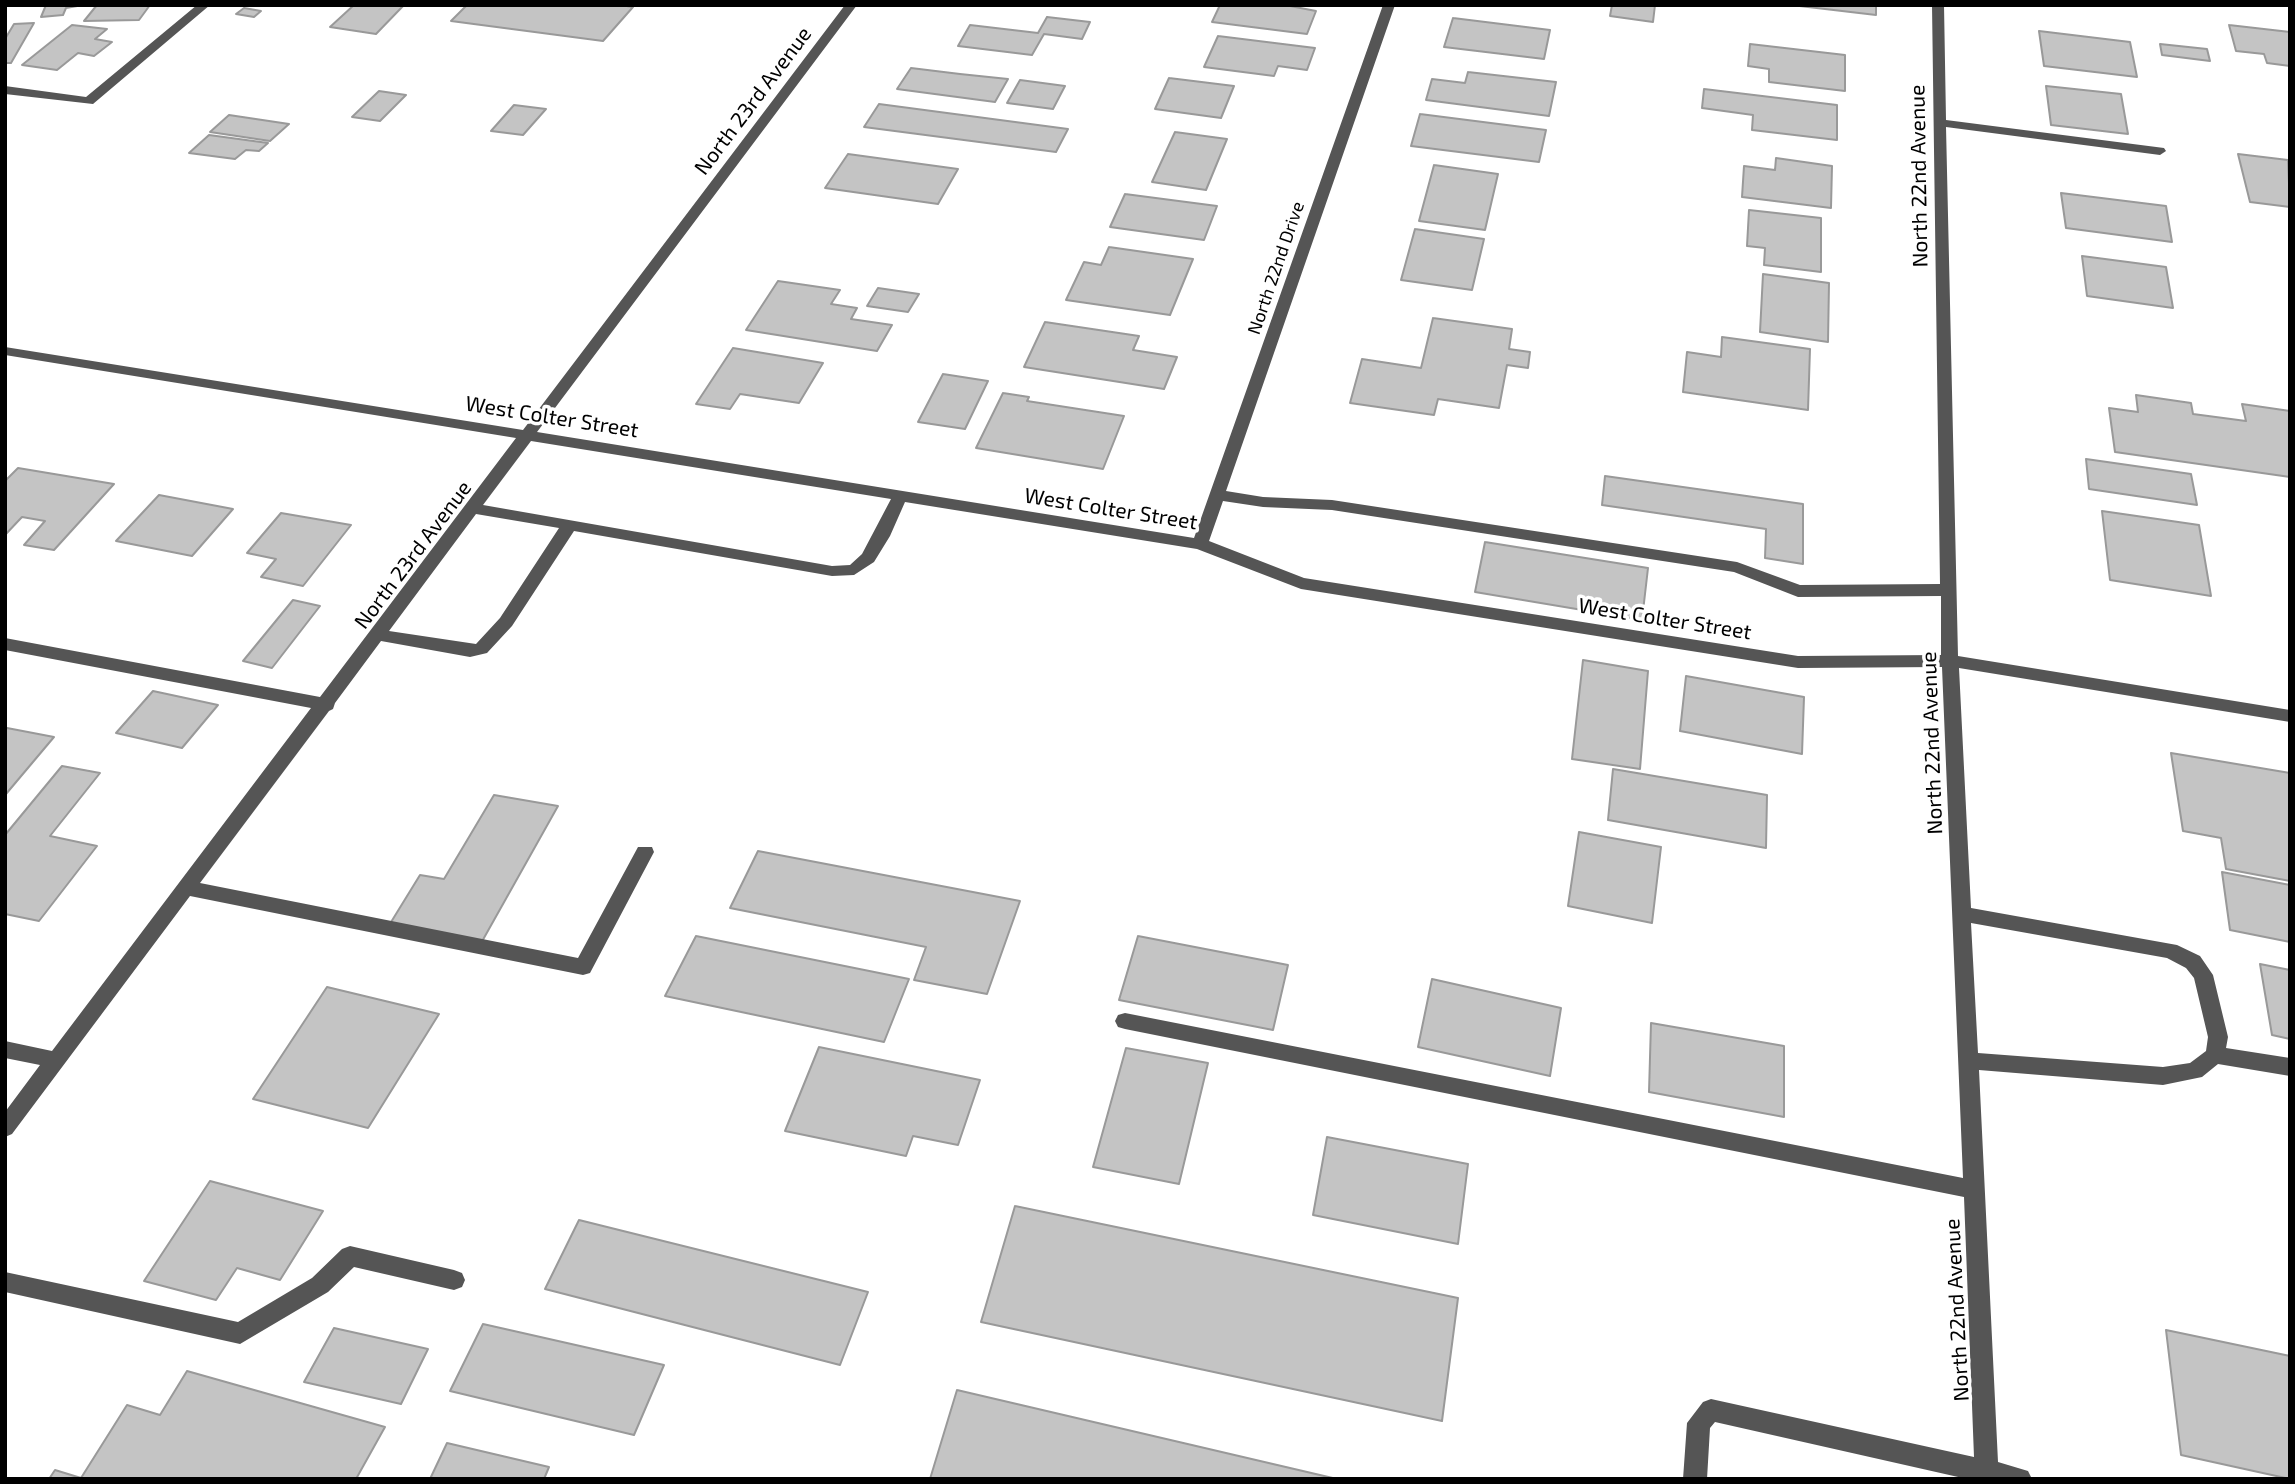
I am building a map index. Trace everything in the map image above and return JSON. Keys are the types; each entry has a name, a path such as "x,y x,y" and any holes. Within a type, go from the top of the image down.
{"street":[{"path":"5,90 89,101 204,5"},
{"name":"North 23rd Avenue","path":"5,1128 380,635 851,5"},
{"name":"North 22nd Drive","path":"1200,544 1389,5"},
{"name":"North 22nd Avenue","path":"1938,5 1951,661 1987,1475"},
{"path":"1941,123 2160,151"},
{"name":"West Colter Street","path":"5,351 1200,544 1301,583 1798,662 1951,661 2290,716"},
{"path":"1217,495 1263,502 1332,505 1737,567 1798,591 1950,590"},
{"path":"473,508 832,570 854,570 868,558 882,536 900,496"},
{"path":"380,635 470,651 481,649 506,622 569,526"},
{"path":"5,644 327,705"},
{"path":"187,888 583,967 645,852"},
{"path":"1962,914 2170,951 2193,962 2203,975 2218,1037 2215,1055 2195,1071 2163,1076 1969,1060"},
{"path":"1125,1021 1974,1190"},
{"path":"5,1049 55,1060"},
{"path":"2215,1055 2290,1067"},
{"path":"5,1282 240,1333 320,1285 350,1256 454,1280"},
{"path":"1695,1479 1699,1423 1711,1410 1987,1475 2020,1479"}],"building":[{"path":"46,5 83,5 66,8 63,15 41,17"},
{"path":"97,5 150,5 139,20 84,21"},
{"path":"354,5 404,5 376,34 330,27"},
{"path":"467,5 633,7 603,41 451,21"},
{"path":"1220,5 1285,5 1316,11 1307,34 1212,22"},
{"path":"1612,5 1655,5 1653,22 1610,16"},
{"path":"1791,5 1876,5 1876,15"},
{"path":"244,8 261,11 254,17 236,14"},
{"path":"1047,17 1090,22 1082,39 1044,34 1032,55 958,46 970,25 1038,33"},
{"path":"1453,18 1550,30 1544,59 1444,47"},
{"path":"34,23 11,63 5,63 5,39 14,24"},
{"path":"72,25 107,29 95,39 112,42 94,56 78,53 57,70 22,65"},
{"path":"2229,25 2290,32 2290,66 2267,63 2264,54 2236,51"},
{"path":"2039,31 2130,42 2137,77 2044,66"},
{"path":"1218,36 1315,48 1307,70 1278,66 1274,76 1204,67"},
{"path":"1750,44 1845,55 1845,91 1769,82 1769,69 1748,66"},
{"path":"2160,44 2207,49 2210,61 2162,55"},
{"path":"911,68 1008,79 995,102 897,89"},
{"path":"1468,72 1556,82 1549,116 1426,100 1432,79 1465,83"},
{"path":"1169,78 1234,86 1221,118 1155,109"},
{"path":"1020,80 1065,86 1053,109 1007,103"},
{"path":"2046,86 2121,94 2128,134 2051,125"},
{"path":"1704,89 1837,105 1837,140 1752,130 1753,115 1702,108"},
{"path":"379,91 406,95 380,121 352,117"},
{"path":"879,104 1068,129 1056,152 864,127"},
{"path":"514,105 546,109 523,135 491,131"},
{"path":"1420,114 1546,130 1539,162 1411,146"},
{"path":"229,115 289,124 270,141 210,132"},
{"path":"1175,132 1227,139 1206,190 1152,182"},
{"path":"209,135 268,143 259,151 246,150 235,159 189,153"},
{"path":"848,154 958,169 938,204 825,188"},
{"path":"2238,154 2288,160 2290,207 2250,202"},
{"path":"1776,158 1832,166 1831,208 1742,197 1744,166 1775,170"},
{"path":"1434,165 1498,174 1485,230 1419,221"},
{"path":"2061,193 2166,206 2172,242 2066,228"},
{"path":"1125,194 1217,206 1204,240 1110,227"},
{"path":"1749,210 1821,218 1821,272 1764,265 1765,248 1747,246"},
{"path":"1415,229 1484,239 1472,290 1401,280"},
{"path":"1109,247 1193,259 1170,315 1066,300 1084,262 1101,265"},
{"path":"2082,256 2166,267 2173,308 2087,296"},
{"path":"1763,274 1829,283 1828,342 1760,332"},
{"path":"778,281 840,290 831,304 857,308 851,319 892,325 877,351 746,330"},
{"path":"878,288 919,294 908,312 867,306"},
{"path":"1433,318 1512,329 1509,349 1530,352 1528,368 1507,365 1499,408 1438,399 1434,415 1350,403 1362,359 1421,368"},
{"path":"1045,322 1139,336 1133,350 1177,357 1164,389 1024,367"},
{"path":"1722,337 1810,349 1808,410 1683,392 1687,352 1721,357"},
{"path":"733,348 823,363 799,403 740,394 730,409 696,404"},
{"path":"943,374 988,381 965,429 918,422"},
{"path":"1003,393 1029,397 1027,401 1124,416 1103,469 976,448"},
{"path":"2136,395 2191,403 2193,414 2246,421 2242,404 2290,411 2290,477 2115,452 2109,408 2138,412"},
{"path":"2086,459 2191,474 2197,505 2089,489"},
{"path":"18,468 114,484 54,550 24,545 45,521 22,517 5,535 5,481"},
{"path":"1605,476 1803,504 1803,564 1765,558 1766,529 1602,505"},
{"path":"159,495 233,509 192,556 116,541"},
{"path":"2102,511 2199,525 2211,596 2110,580"},
{"path":"281,513 351,525 303,586 261,577 276,559 247,553"},
{"path":"1485,542 1648,568 1642,620 1475,592"},
{"path":"293,600 320,606 272,668 243,661"},
{"path":"1583,660 1648,671 1640,769 1572,759"},
{"path":"1686,676 1804,697 1802,754 1680,731"},
{"path":"153,691 218,705 182,748 116,733"},
{"path":"5,729 54,737 6,794"},
{"path":"2171,753 2290,773 2290,881 2226,869 2221,838 2183,831"},
{"path":"62,766 100,773 50,836 97,846 39,921 5,914 5,835"},
{"path":"1613,769 1767,795 1766,848 1608,820"},
{"path":"494,795 558,806 480,945 388,927 420,875 444,879"},
{"path":"1579,832 1661,847 1652,923 1568,906"},
{"path":"758,851 1020,901 987,994 914,980 926,947 730,908"},
{"path":"2222,872 2290,885 2290,942 2230,930"},
{"path":"696,936 909,979 884,1042 665,996"},
{"path":"1138,936 1288,965 1273,1030 1119,1000"},
{"path":"2260,964 2290,970 2290,1039 2272,1035"},
{"path":"1432,979 1561,1008 1550,1076 1418,1047"},
{"path":"327,987 439,1014 368,1128 253,1099"},
{"path":"1651,1023 1784,1046 1784,1117 1649,1092"},
{"path":"819,1047 980,1080 958,1145 913,1136 906,1156 785,1131"},
{"path":"1126,1048 1208,1063 1179,1184 1093,1167"},
{"path":"1327,1137 1468,1164 1458,1244 1313,1215"},
{"path":"210,1181 323,1211 280,1280 237,1268 216,1300 144,1281"},
{"path":"1015,1206 1458,1298 1442,1421 981,1322"},
{"path":"579,1220 868,1292 840,1365 545,1289"},
{"path":"483,1324 664,1365 634,1435 450,1391"},
{"path":"334,1328 428,1349 401,1404 304,1382"},
{"path":"2166,1330 2290,1356 2290,1479 2181,1455"},
{"path":"187,1371 385,1427 356,1479 49,1479 55,1470 81,1478 127,1405 160,1415"},
{"path":"957,1390 1337,1479 930,1479"},
{"path":"447,1443 549,1467 544,1479 430,1479"}]}
